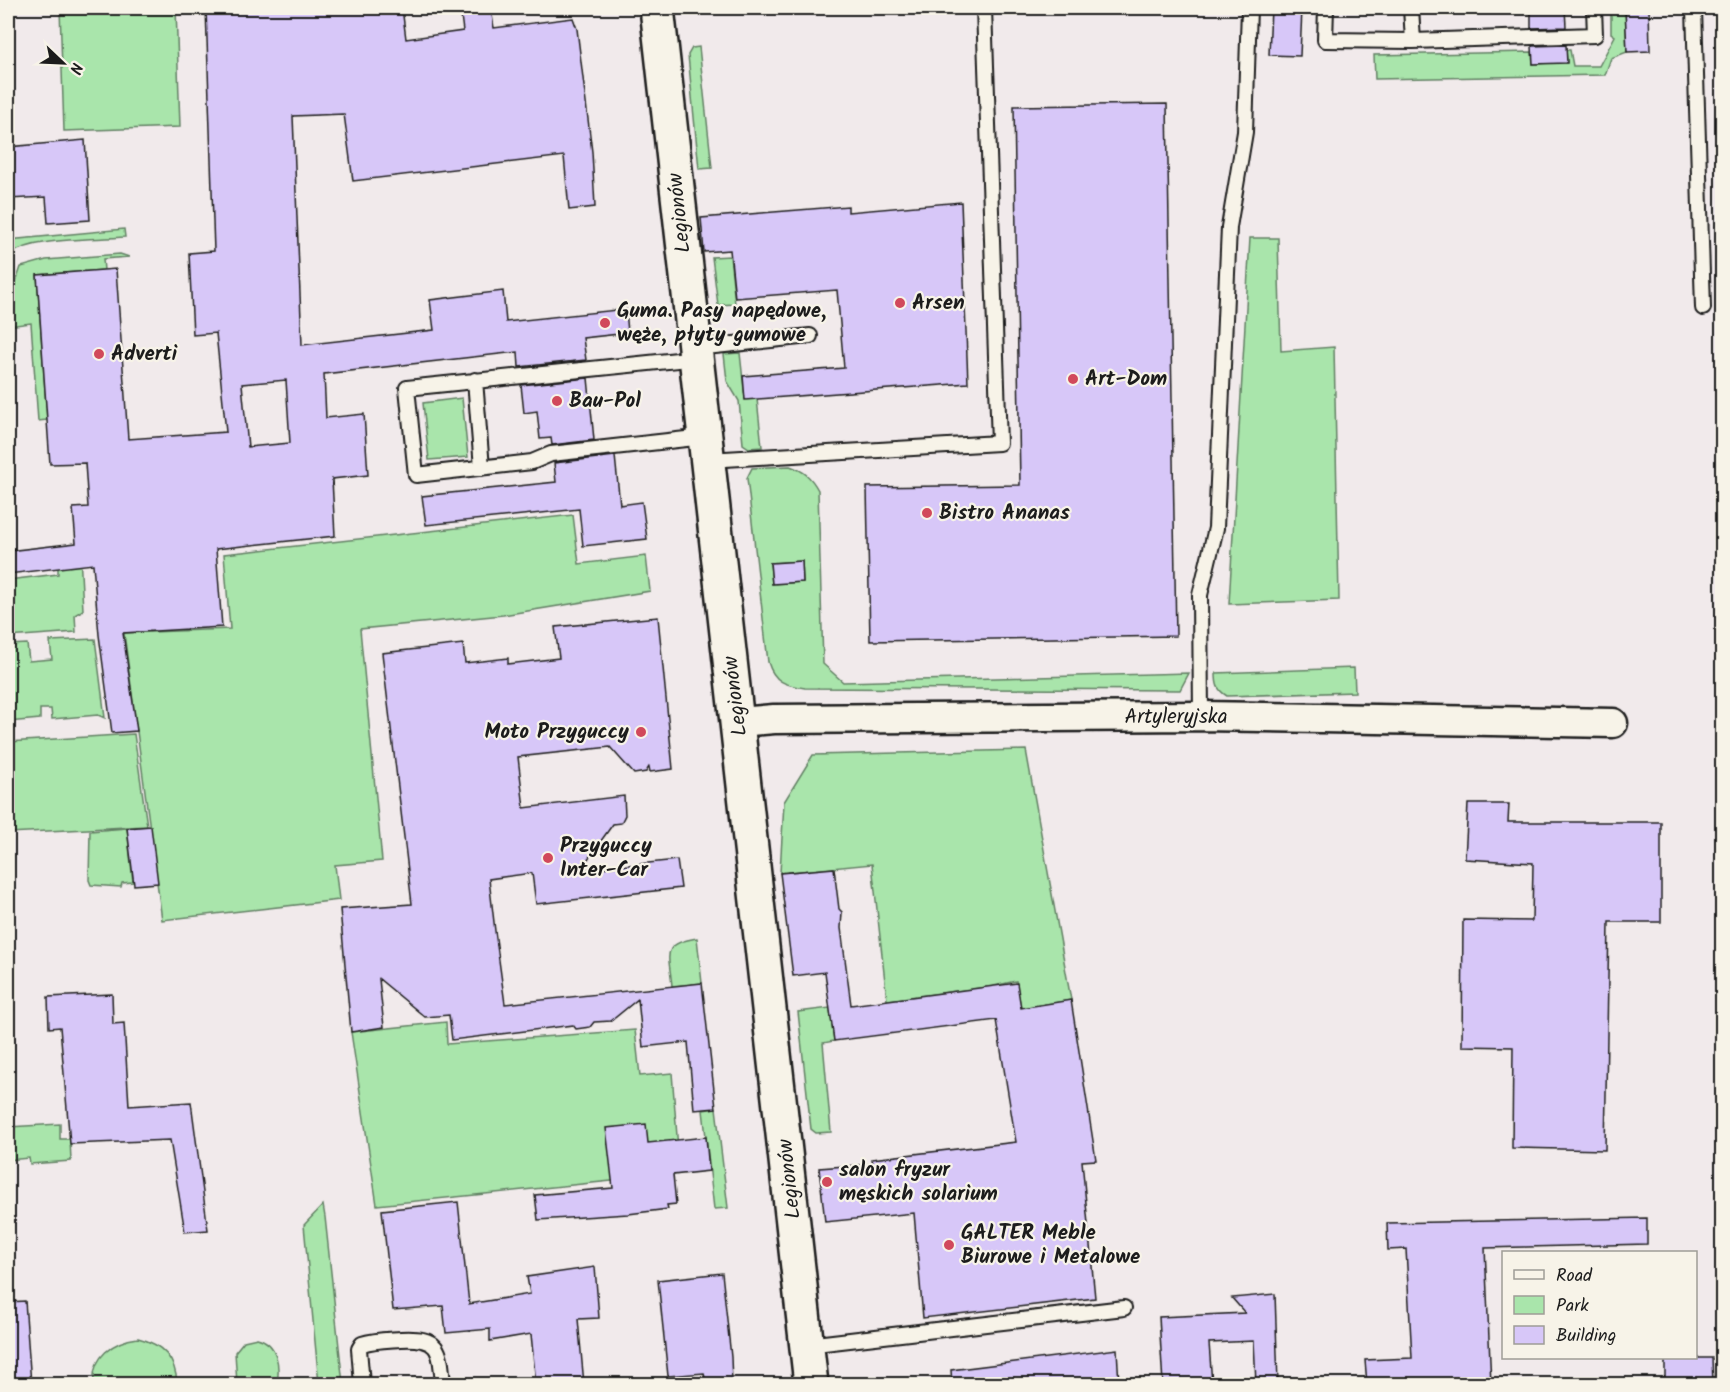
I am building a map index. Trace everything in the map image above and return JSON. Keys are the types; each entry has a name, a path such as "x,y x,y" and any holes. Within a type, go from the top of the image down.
{"street":[{"name":"Legionów","path":"657,8 706,448 740,722 811,1384"},
{"name":"Artyleryjska","path":"740,722 774,719 1202,716 1613,723"}],"lane":[{"path":"810,336 696,353 407,388 416,475 532,462 551,454 706,448 999,442 984,8"},
{"path":"1202,716 1200,595 1216,528 1229,227 1245,132 1249,8"},
{"path":"1326,8 1325,40 1595,35 1594,8"},
{"path":"1411,8 1413,40"},
{"path":"1694,8 1703,308"},
{"path":"475,380 482,468"},
{"path":"807,1345 1124,1308"},
{"path":"362,1384 359,1349 362,1344 421,1338 433,1343 439,1352 443,1384"}],"green space":[{"path":"60,8 176,8 180,127 64,131"},
{"path":"1611,8 1625,8 1627,52 1611,58 1605,75 1375,79 1374,55 1532,52 1533,64 1567,62 1566,50 1570,50 1573,66 1599,66 1615,36 1611,33"},
{"path":"699,47 712,168 699,169 688,55 692,48"},
{"path":"124,229 125,237 48,242 20,249 8,255 8,240"},
{"path":"1250,238 1278,238 1281,351 1334,347 1339,600 1229,604"},
{"path":"120,254 129,257 103,259 104,270 37,275 47,420 38,421 31,323 8,326 8,305 21,267 46,260"},
{"path":"730,256 735,304 718,305 712,257"},
{"path":"740,353 745,399 757,399 762,447 749,448 743,444 739,401 727,381 724,354"},
{"path":"462,398 468,457 429,460 423,403"},
{"path":"790,466 807,475 818,490 823,664 843,682 1189,673 1180,690 805,688 786,684 777,678 768,662 747,478 752,468","holes":["802,561 803,582 772,584 770,563"]},
{"path":"573,515 579,564 646,556 650,591 503,615 360,629 382,861 335,865 339,900 162,920 124,633 230,629 224,554"},
{"path":"80,554 83,610 75,615 76,632 8,637 8,580 58,574 58,557"},
{"path":"95,639 105,718 98,715 52,719 51,709 40,709 40,719 8,722 8,645 27,644 29,661 52,659 50,641"},
{"path":"1354,668 1355,692 1227,696 1219,689 1216,680 1216,673"},
{"path":"134,734 147,826 8,833 8,742"},
{"path":"1026,750 1071,1000 1021,1008 1016,981 887,1000 872,864 780,873 784,802 813,755"},
{"path":"127,828 133,882 122,883 121,887 91,885 89,880 90,831"},
{"path":"697,938 702,983 672,986 669,958 672,947 685,940"},
{"path":"830,1008 834,1041 823,1043 831,1132 816,1133 811,1129 798,1012"},
{"path":"446,1022 447,1044 635,1030 640,1076 672,1073 680,1174 377,1205 351,1032"},
{"path":"716,1108 728,1208 714,1209 703,1110"},
{"path":"60,1124 60,1139 70,1139 71,1161 30,1164 29,1158 8,1160 8,1127"},
{"path":"323,1205 343,1384 319,1384 304,1225"},
{"path":"138,1338 154,1344 166,1354 174,1367 177,1384 94,1384 94,1374 100,1358 112,1347"},
{"path":"257,1338 269,1345 276,1356 277,1384 237,1384 235,1352 244,1341"}],"building":[{"path":"206,8 402,8 406,39 463,31 460,8 491,8 494,28 573,18 577,29 592,152 595,207 569,210 564,156 353,181 344,114 293,116 302,345 434,330 430,300 503,291 506,322 626,309 628,333 583,338 586,360 519,367 518,352 324,374 326,418 364,414 368,475 332,479 335,536 216,549 222,627 123,633 137,731 112,733 99,635 93,564 8,574 8,551 76,543 73,508 88,507 85,463 50,464 37,275 116,269 128,439 226,432 216,333 193,335 189,253 214,251","holes":["286,380 290,443 248,447 242,384"]},
{"path":"1271,8 1302,8 1300,56 1269,55"},
{"path":"1531,8 1565,8 1566,27 1531,28"},
{"path":"1625,8 1649,8 1650,51 1627,52"},
{"path":"1566,45 1567,63 1533,64 1532,46"},
{"path":"1167,104 1176,636 870,641 867,487 1020,485 1014,106"},
{"path":"85,140 90,220 48,223 46,197 8,199 8,147"},
{"path":"961,202 968,383 745,400 743,376 844,368 837,290 735,298 730,250 704,252 701,218 848,206 848,212"},
{"name":"Bau-Pol","path":"588,378 594,440 552,445 551,438 540,439 537,411 524,413 521,385"},
{"path":"615,456 620,505 642,502 647,539 583,546 579,509 426,525 422,496 556,482 554,463"},
{"path":"802,561 803,582 772,584 770,563"},
{"path":"658,617 673,769 650,772 649,767 646,772 634,774 610,747 518,757 524,808 624,796 625,815 621,823 613,824 580,870 677,860 681,888 536,904 532,873 489,879 495,931 505,1004 702,983 716,1108 694,1110 688,1042 643,1047 638,999 611,1021 594,1022 590,1027 576,1029 573,1025 452,1040 449,1015 425,1017 379,979 384,1027 351,1032 340,909 412,904 382,653 463,644 465,663 508,658 508,664 559,658 555,627"},
{"path":"1468,804 1509,804 1508,822 1661,822 1661,922 1609,922 1605,1150 1512,1148 1513,1047 1462,1046 1463,920 1532,921 1533,863 1465,859"},
{"path":"151,826 158,883 134,885 127,828"},
{"path":"834,868 839,909 842,912 841,928 851,1005 1017,983 1021,1008 1071,1000 1096,1160 1082,1161 1095,1298 923,1318 914,1213 825,1222 819,1168 873,1164 872,1159 1016,1142 996,1020 834,1041 825,972 793,976 780,873"},
{"path":"112,994 113,1024 124,1023 129,1106 191,1102 208,1230 185,1232 170,1140 70,1144 60,1027 49,1028 48,997"},
{"path":"646,1124 648,1143 706,1137 709,1171 673,1175 676,1204 667,1205 668,1209 628,1214 538,1220 535,1195 613,1188 606,1128"},
{"path":"458,1202 469,1304 530,1294 527,1277 595,1267 599,1318 578,1319 584,1384 536,1384 531,1334 490,1341 490,1329 446,1333 443,1306 393,1310 382,1210"},
{"path":"1647,1218 1647,1244 1485,1248 1491,1384 1367,1384 1365,1360 1412,1358 1406,1249 1388,1250 1387,1223"},
{"path":"722,1273 732,1384 706,1384 704,1373 668,1376 658,1280"},
{"path":"1275,1294 1278,1384 1256,1384 1254,1341 1209,1343 1212,1384 1163,1384 1159,1317 1245,1313 1232,1298"},
{"path":"25,1301 31,1384 8,1384 8,1302"},
{"path":"1117,1349 1119,1384 952,1384 951,1370"},
{"path":"1712,1358 1713,1384 1665,1384 1665,1359"}],"place":[{"name":"Arsen","path":"900,303"},
{"name":"Guma. Pasy napędowe, węże, płyty gumowe","path":"605,323"},
{"name":"Adverti","path":"99,354"},
{"name":"Art-Dom","path":"1073,379"},
{"name":"Bau-Pol","path":"557,401"},
{"name":"Bistro Ananas","path":"927,513"},
{"name":"Moto Przyguccy","path":"641,732"},
{"name":"Przyguccy Inter-Car","path":"548,858"},
{"name":"salon fryzur męskich solarium","path":"827,1182"},
{"name":"GALTER Meble Biurowe i Metalowe","path":"949,1245"}]}
